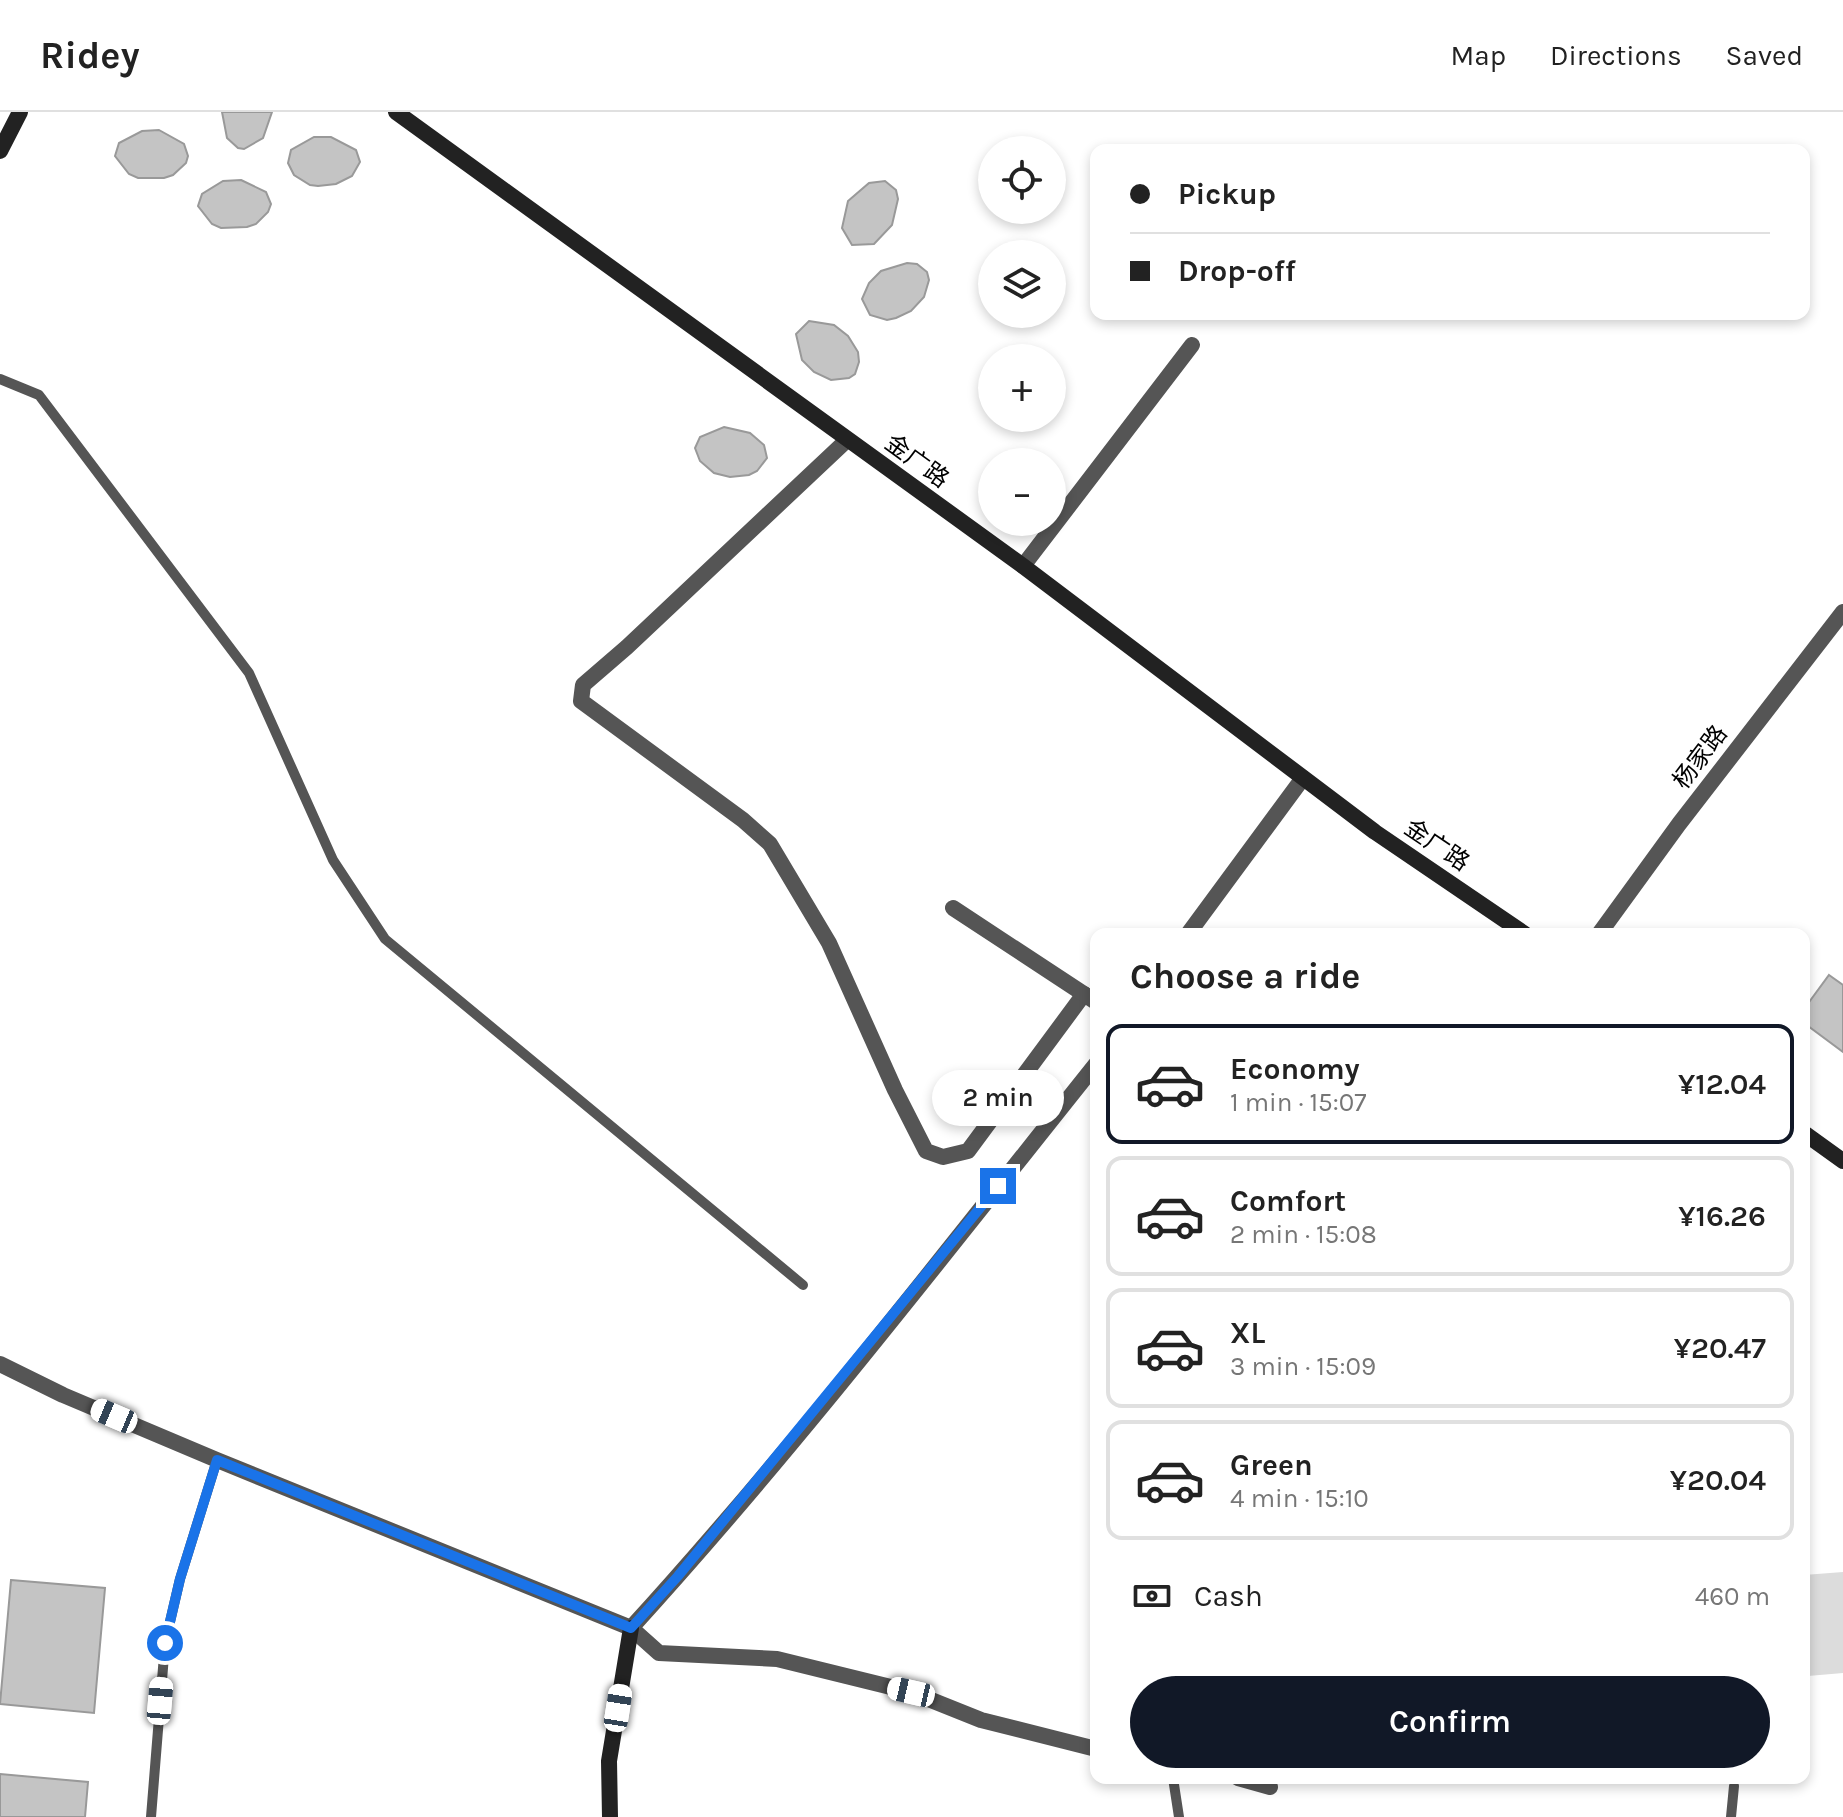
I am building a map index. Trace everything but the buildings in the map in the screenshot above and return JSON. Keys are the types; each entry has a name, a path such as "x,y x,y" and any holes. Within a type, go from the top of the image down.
{"street":[{"path":"0,151 20,112"},
{"name":"金广路","path":"396,112 1023,566 1375,832 1516,928"},
{"path":"1023,566 1192,345"},
{"path":"847,440 583,685 581,701 743,820 770,844 829,943 926,1151 943,1157 968,1151 1090,998 953,908"},
{"name":"杨家路","path":"1603,928 1679,824 1843,612"},
{"path":"1192,928 1303,778"},
{"path":"610,1817 609,1761 631,1628 880,1333 1090,1071"},
{"path":"1810,1137 1843,1161"},
{"path":"0,1364 63,1395 217,1460 631,1628 659,1653 777,1659 911,1692 981,1720 1090,1747"},
{"path":"1260,1784 1270,1787"}],"lane":[{"path":"0,379 39,395 249,673 333,860 385,939 803,1285"},
{"path":"151,1817 165,1643 180,1579 217,1460"},
{"path":"1174,1784 1179,1817"},
{"path":"1731,1817 1734,1786"}],"shaded area":[{"path":"1843,1572 1843,1673 1810,1676 1810,1575"}],"route":[{"path":"165,1643 180,1579 217,1460 631,1628 880,1333 998,1186"}]}
